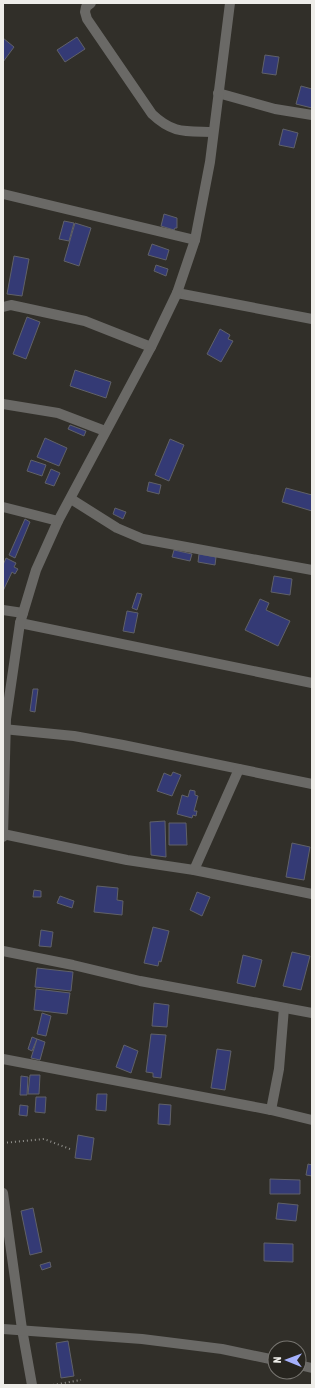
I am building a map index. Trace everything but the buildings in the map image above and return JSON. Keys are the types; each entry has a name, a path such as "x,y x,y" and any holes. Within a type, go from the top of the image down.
{"street":[{"path":"91,3 86,7 85,12 87,19 152,114 162,124 178,131 213,132"},
{"path":"3,837 5,729 21,618 36,570 58,520 71,499 177,294 195,240 210,162 230,3"},
{"path":"218,93 275,109 312,115"},
{"path":"3,194 195,240"},
{"path":"177,294 312,319"},
{"path":"3,307 11,305 85,321 151,346"},
{"path":"3,404 58,413 105,431"},
{"path":"71,499 117,528 143,539 312,570"},
{"path":"3,507 58,520"},
{"path":"3,610 21,618 312,683"},
{"path":"5,729 74,736 312,784"},
{"path":"194,870 240,769"},
{"path":"3,834 127,860 194,870 312,894"},
{"path":"3,950 73,964 140,981 312,1013"},
{"path":"271,1110 279,1069 284,1008"},
{"path":"3,1059 271,1110 312,1120"},
{"path":"3,1193 22,1329 32,1385"},
{"path":"3,1329 22,1329 148,1340 222,1349 267,1358"}],"path":[{"path":"3,1143 44,1139 70,1149"},
{"path":"52,1385 81,1380"}]}
